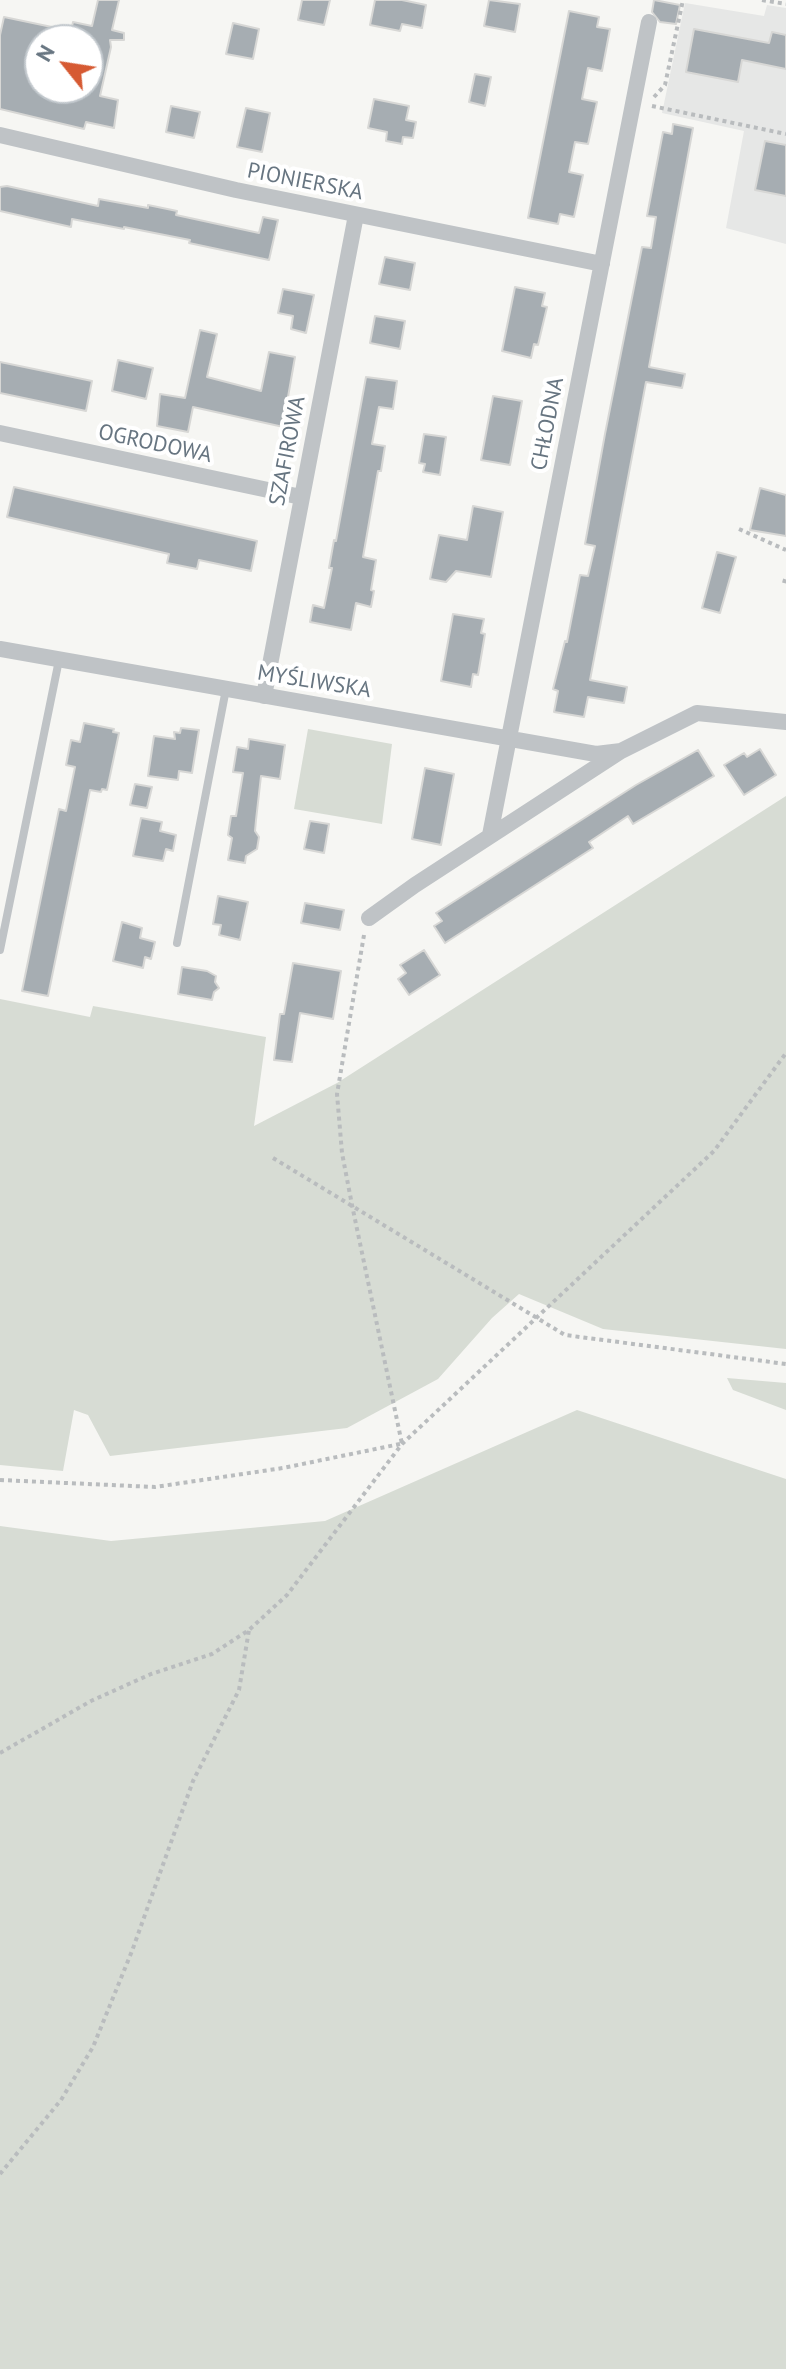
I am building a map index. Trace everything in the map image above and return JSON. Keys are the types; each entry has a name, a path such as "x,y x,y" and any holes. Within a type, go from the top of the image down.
{"street":[{"name":"CHŁODNA","path":"490,835 649,22"},
{"name":"PIONIERSKA","path":"0,135 236,190 602,264"},
{"name":"SZAFIROWA","path":"264,696 356,215"},
{"name":"OGRODOWA","path":"0,433 301,497"},
{"name":"MYŚLIWSKA","path":"0,649 596,754 621,751"},
{"name":"MYŚLIWSKA","path":"369,918 621,751 697,713 786,722"}],"lane":[{"path":"0,950 59,660"},
{"path":"177,943 226,689"}],"path":[{"path":"683,0 665,85 646,105 786,134"},
{"path":"762,0 786,4"},
{"path":"739,529 786,550"},
{"path":"784,583 786,576"},
{"path":"369,918 337,1094 342,1153 402,1444"},
{"path":"0,1753 91,1701 151,1674 212,1654 249,1630 287,1595 402,1444 714,1151 786,1053"},
{"path":"273,1158 565,1335 786,1364"},
{"path":"0,1480 155,1487 283,1468 402,1444"},
{"path":"0,2174 61,2100 93,2047 132,1951 193,1781 239,1690 249,1630"}],"shaded area":[{"path":"685,3 764,16 767,5 786,8 786,244 726,228 744,131 662,113"},
{"path":"308,729 392,744 382,824 294,809"},
{"path":"786,796 786,1349 603,1329 519,1294 492,1318 438,1379 347,1428 110,1456 88,1415 74,1410 63,1471 0,1465 0,999 90,1017 93,1006 266,1037 254,1126 337,1083"},
{"path":"727,1378 786,1383 786,1410 733,1390"},
{"path":"577,1410 786,1479 786,2369 0,2369 0,1526 111,1541 325,1521"}],"building":[{"path":"98,0 119,0 112,30 124,33 124,40 110,40 104,78 104,24 92,24"},
{"path":"302,0 330,0 324,25 298,20"},
{"path":"375,0 402,0 426,5 422,28 402,24 400,31 370,25"},
{"path":"489,0 520,4 515,32 484,26"},
{"path":"654,0 680,5 676,24 660,22 652,12"},
{"path":"569,11 599,17 597,27 610,29 602,71 588,68 582,99 597,102 588,144 575,142 569,172 583,175 574,217 560,214 558,224 528,218"},
{"path":"4,17 38,24 24,24 24,104 104,104 104,97 118,100 114,128 86,122 84,129 0,109 0,35"},
{"path":"233,23 259,29 253,59 226,54"},
{"path":"694,29 769,43 772,32 786,35 786,69 742,60 738,82 686,72"},
{"path":"475,74 491,77 485,106 469,102"},
{"path":"374,99 409,106 406,120 416,122 413,138 403,137 402,144 386,141 387,132 368,128"},
{"path":"171,106 200,112 194,138 166,132"},
{"path":"246,108 270,113 262,152 237,147"},
{"path":"673,124 693,128 649,367 685,374 682,388 646,382 590,680 627,687 624,703 588,697 584,717 554,712 558,691 553,689 567,642 580,575 588,576 595,546 585,544 642,247 651,248 656,217 647,216 663,132 672,134"},
{"path":"765,141 786,145 786,196 755,190"},
{"path":"0,187 98,206 99,199 148,208 148,205 177,211 176,215 259,233 263,217 278,220 269,260 124,227 72,219 71,227 0,211"},
{"path":"385,257 415,263 410,290 379,284"},
{"path":"515,287 545,293 542,306 547,307 538,345 534,344 531,358 502,351"},
{"path":"283,289 314,295 306,333 291,329 293,316 278,313"},
{"path":"375,316 405,321 400,349 370,343"},
{"path":"200,330 217,334 207,377 261,391 269,352 295,357 288,397 295,398 288,428 193,407 188,432 157,426 160,394 185,398"},
{"path":"118,360 153,368 146,399 112,391"},
{"path":"0,362 92,381 86,411 0,393"},
{"path":"366,377 397,381 393,409 379,407 372,444 385,446 363,557 376,560 371,590 374,591 371,607 356,603 351,630 310,622 313,605 324,608"},
{"path":"493,396 522,401 510,465 481,460"},
{"path":"424,434 446,437 440,475 423,472 425,464 419,463"},
{"path":"14,487 257,541 251,571 199,560 197,569 167,563 169,554 7,517"},
{"path":"760,488 786,495 786,536 750,530"},
{"path":"473,506 503,512 491,577 456,571 446,582 430,579 439,535 467,540"},
{"path":"717,552 736,557 720,613 702,608"},
{"path":"453,614 484,619 481,633 485,634 478,675 473,674 471,687 441,681"},
{"path":"84,723 114,729 113,732 119,733 107,790 90,790 48,996 22,991 59,809 66,811 75,767 66,765 71,740 80,742"},
{"path":"181,728 199,730 192,773 179,771 178,780 148,776 154,736 175,739 174,732 180,733"},
{"path":"249,739 285,745 280,779 261,776 255,831 259,837 257,849 246,856 245,863 228,860 232,838 228,835 231,816 236,816 243,773 233,772 237,747 248,749"},
{"path":"760,749 776,775 744,795 724,765 744,753 747,757"},
{"path":"698,750 714,776 633,824 628,816 589,842 593,848 445,943 434,926 442,921 436,913 636,785"},
{"path":"425,768 454,774 441,845 412,839"},
{"path":"135,784 152,787 147,808 130,805"},
{"path":"141,818 162,822 160,831 176,835 173,851 166,849 163,861 133,856"},
{"path":"310,821 329,824 324,853 304,849"},
{"path":"218,896 248,902 240,940 219,935 221,925 213,924"},
{"path":"305,903 344,910 340,930 301,923"},
{"path":"122,922 142,928 140,938 155,942 151,959 145,957 143,968 113,961"},
{"path":"424,950 440,975 409,995 398,979 406,973 400,965"},
{"path":"293,963 341,971 333,1019 300,1013 292,1062 274,1060 280,1014 284,1014"},
{"path":"182,967 207,971 216,976 215,982 219,988 212,1000 178,994"}]}
